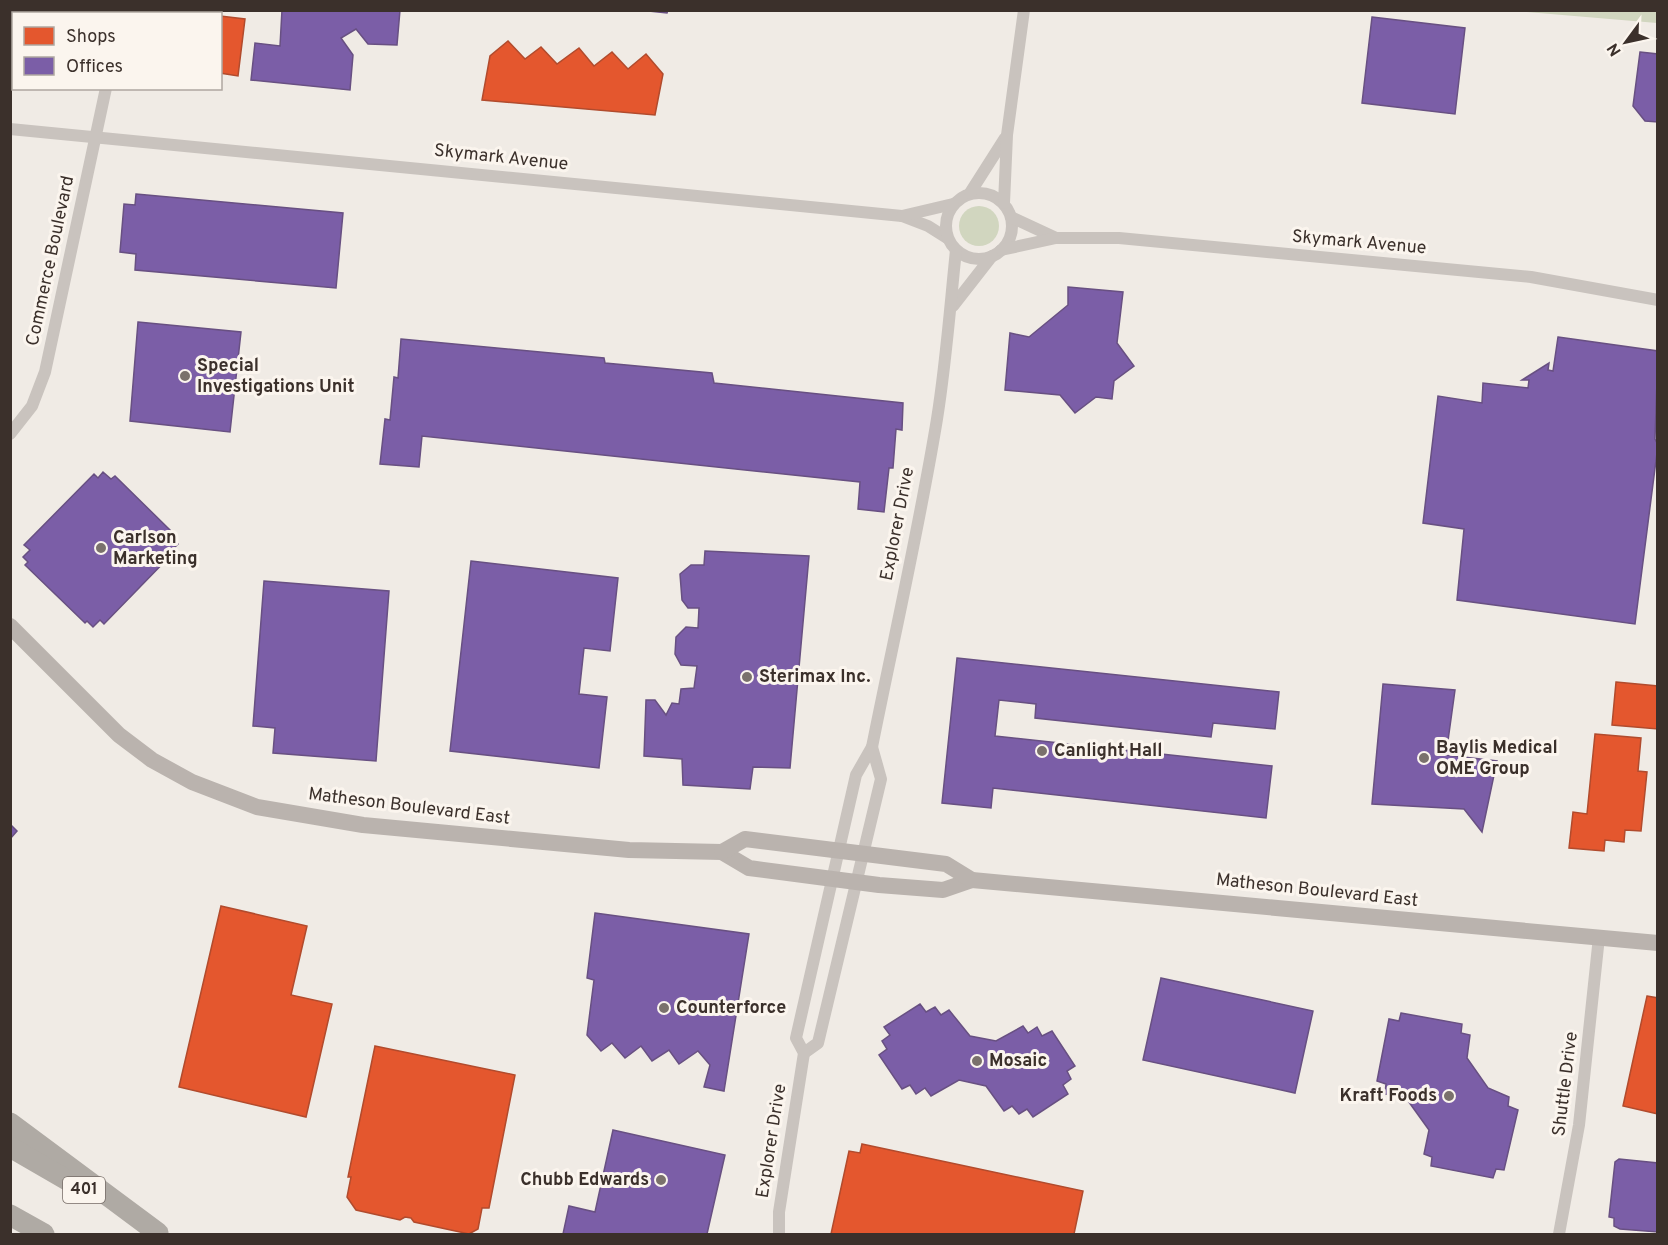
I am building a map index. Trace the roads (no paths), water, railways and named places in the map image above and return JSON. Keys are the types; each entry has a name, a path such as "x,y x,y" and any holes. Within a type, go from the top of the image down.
{"highway":[{"path":"10,1124 159,1234"},
{"name":"401","path":"10,1147 159,1234"},
{"path":"10,1215 44,1234"}],"street":[{"path":"1007,135 970,193 953,204 946,219 947,238 956,250 975,259 997,253 1011,235 1011,217 1004,203 1007,135 1024,10"},
{"name":"Commerce Boulevard","path":"10,434 32,406 45,372 106,90"},
{"name":"Skymark Avenue","path":"10,129 902,216 928,226 947,238"},
{"path":"970,193 987,193 1004,203"},
{"name":"Skymark Avenue","path":"902,216 953,204"},
{"name":"Skymark Avenue","path":"1011,217 1056,238"},
{"name":"Skymark Avenue","path":"997,253 1056,238 1119,238 1519,276 1658,300"},
{"name":"Explorer Drive","path":"779,1234 779,1212 804,1053 796,1038 856,775 872,747 921,506 952,307 956,250"},
{"name":"Explorer Drive","path":"952,307 997,253"},
{"name":"Matheson Boulevard East","path":"10,626 119,735 152,760 192,782 257,807 363,825 483,837 629,850 723,852 749,868 943,890 972,879"},
{"name":"Explorer Drive","path":"804,1053 818,1043 881,778 872,747"},
{"name":"Matheson Boulevard East","path":"723,852 745,839 946,864 972,879 1658,942"},
{"name":"Shuttle Drive","path":"1558,1234 1579,1125 1599,937"}],"place":[{"name":"Special Investigations Unit","path":"185,376"},
{"name":"Carlson Marketing","path":"101,548"},
{"name":"Sterimax Inc.","path":"747,677"},
{"name":"Canlight Hall","path":"1042,751"},
{"name":"Baylis Medical OME Group","path":"1424,758"},
{"name":"Counterforce","path":"664,1008"},
{"name":"Mosaic","path":"977,1061"},
{"name":"Kraft Foods","path":"1449,1096"},
{"name":"Chubb Edwards","path":"661,1180"}]}
